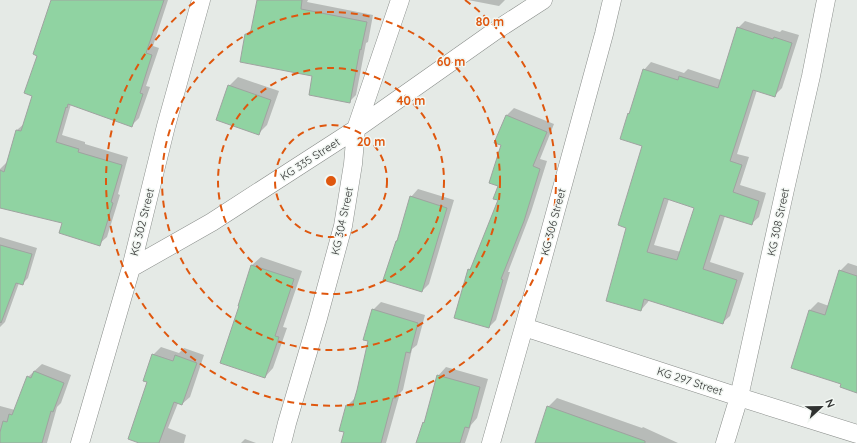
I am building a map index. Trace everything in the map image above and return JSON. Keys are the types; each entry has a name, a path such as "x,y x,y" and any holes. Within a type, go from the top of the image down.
{"street":[{"name":"KG 302 Street","path":"80,443 131,268 166,126 201,0"},
{"name":"KG 304 Street","path":"282,443 343,226 356,129 400,0"},
{"name":"KG 335 Street","path":"131,268 212,222 356,129 495,31 543,0"},
{"name":"KG 306 Street","path":"490,443 524,327 612,0"},
{"name":"KG 308 Street","path":"725,443 739,397 811,76 826,0"},
{"name":"KG 297 Street","path":"524,327 857,434"}],"building":[{"path":"51,0 164,0 146,53 152,55 140,93 143,94 132,127 68,104 56,142 79,149 78,152 122,165 111,202 113,203 100,246 59,233 62,223 0,208 0,170 4,172 16,130 21,131 32,96 24,93 37,56 33,54"},
{"path":"257,0 302,0 301,9 367,22 361,50 360,49 350,103 309,95 312,76 240,62 245,34 250,35"},
{"path":"737,27 773,39 774,37 792,43 775,97 753,90 730,161 742,165 733,192 759,201 752,225 720,215 703,269 737,280 723,324 644,299 641,311 606,301 626,228 618,225 642,146 620,139 643,69 678,80 679,76 718,88","holes":["664,198 694,208 677,260 647,252"]},
{"path":"228,85 271,100 259,135 216,120"},
{"path":"506,115 547,132 533,166 540,169 524,221 501,279 503,280 489,328 454,318 468,269 470,270 498,200 493,199 498,186 489,183 501,145 494,143"},
{"path":"410,196 447,208 422,292 383,280 397,241"},
{"path":"0,245 32,254 23,285 16,283 1,323 0,322"},
{"path":"251,265 294,279 275,336 279,337 265,378 220,363"},
{"path":"839,270 857,276 857,393 840,387 841,384 791,368 809,310 825,315"},
{"path":"372,309 418,323 410,353 406,352 396,398 393,398 381,443 341,443 344,432 339,431 346,405 352,407 357,390 368,341 363,340"},
{"path":"152,354 173,361 175,355 197,363 182,405 174,402 159,443 139,443 128,439 147,382 143,381"},
{"path":"34,371 64,383 53,412 51,411 42,443 0,443 0,432 3,421 7,422 9,414 12,415 27,376 31,378"},
{"path":"437,375 480,387 469,428 465,427 460,443 416,443 423,422 424,423"},
{"path":"547,406 645,441 645,443 535,443"}]}
